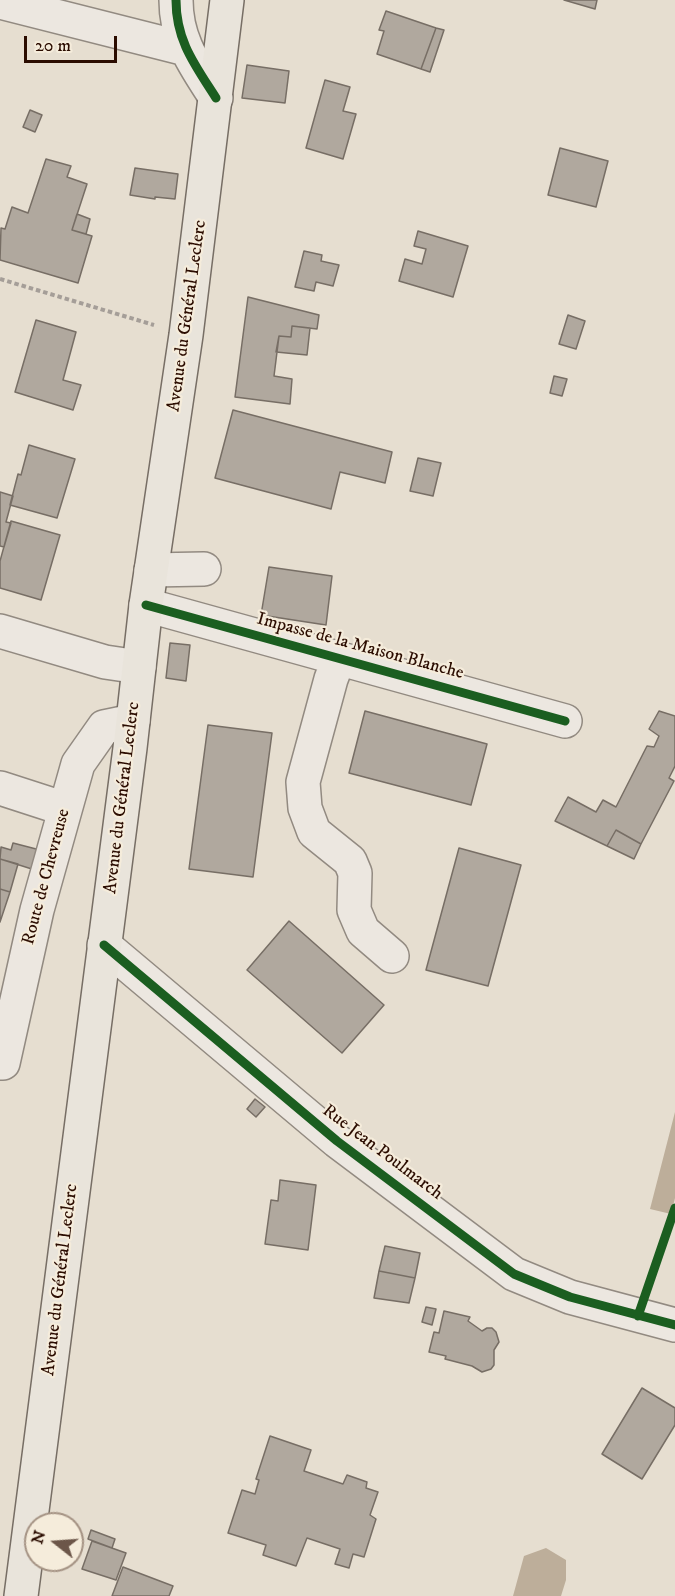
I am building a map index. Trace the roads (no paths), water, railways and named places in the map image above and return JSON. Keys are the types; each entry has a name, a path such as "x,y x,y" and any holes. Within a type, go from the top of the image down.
{"main road":[{"name":"Avenue du Général Leclerc","path":"21,1596 146,605 186,335 228,0"}],"street":[{"path":"176,0 176,20 186,49 216,99"},
{"path":"0,2 186,49"},
{"path":"151,570 204,569"},
{"name":"Impasse de la Maison Blanche","path":"146,605 565,721"},
{"path":"0,631 105,662 139,667"},
{"path":"339,658 331,679 303,782 305,808 314,832 350,861 355,873 354,910 363,931 392,956"},
{"name":"Route de Chevreuse","path":"1,1063 37,910 78,764 104,727 133,721"},
{"path":"0,788 65,809"},
{"name":"Rue Jean Poulmarch","path":"104,945 337,1142 514,1274 570,1297 675,1325"}]}
